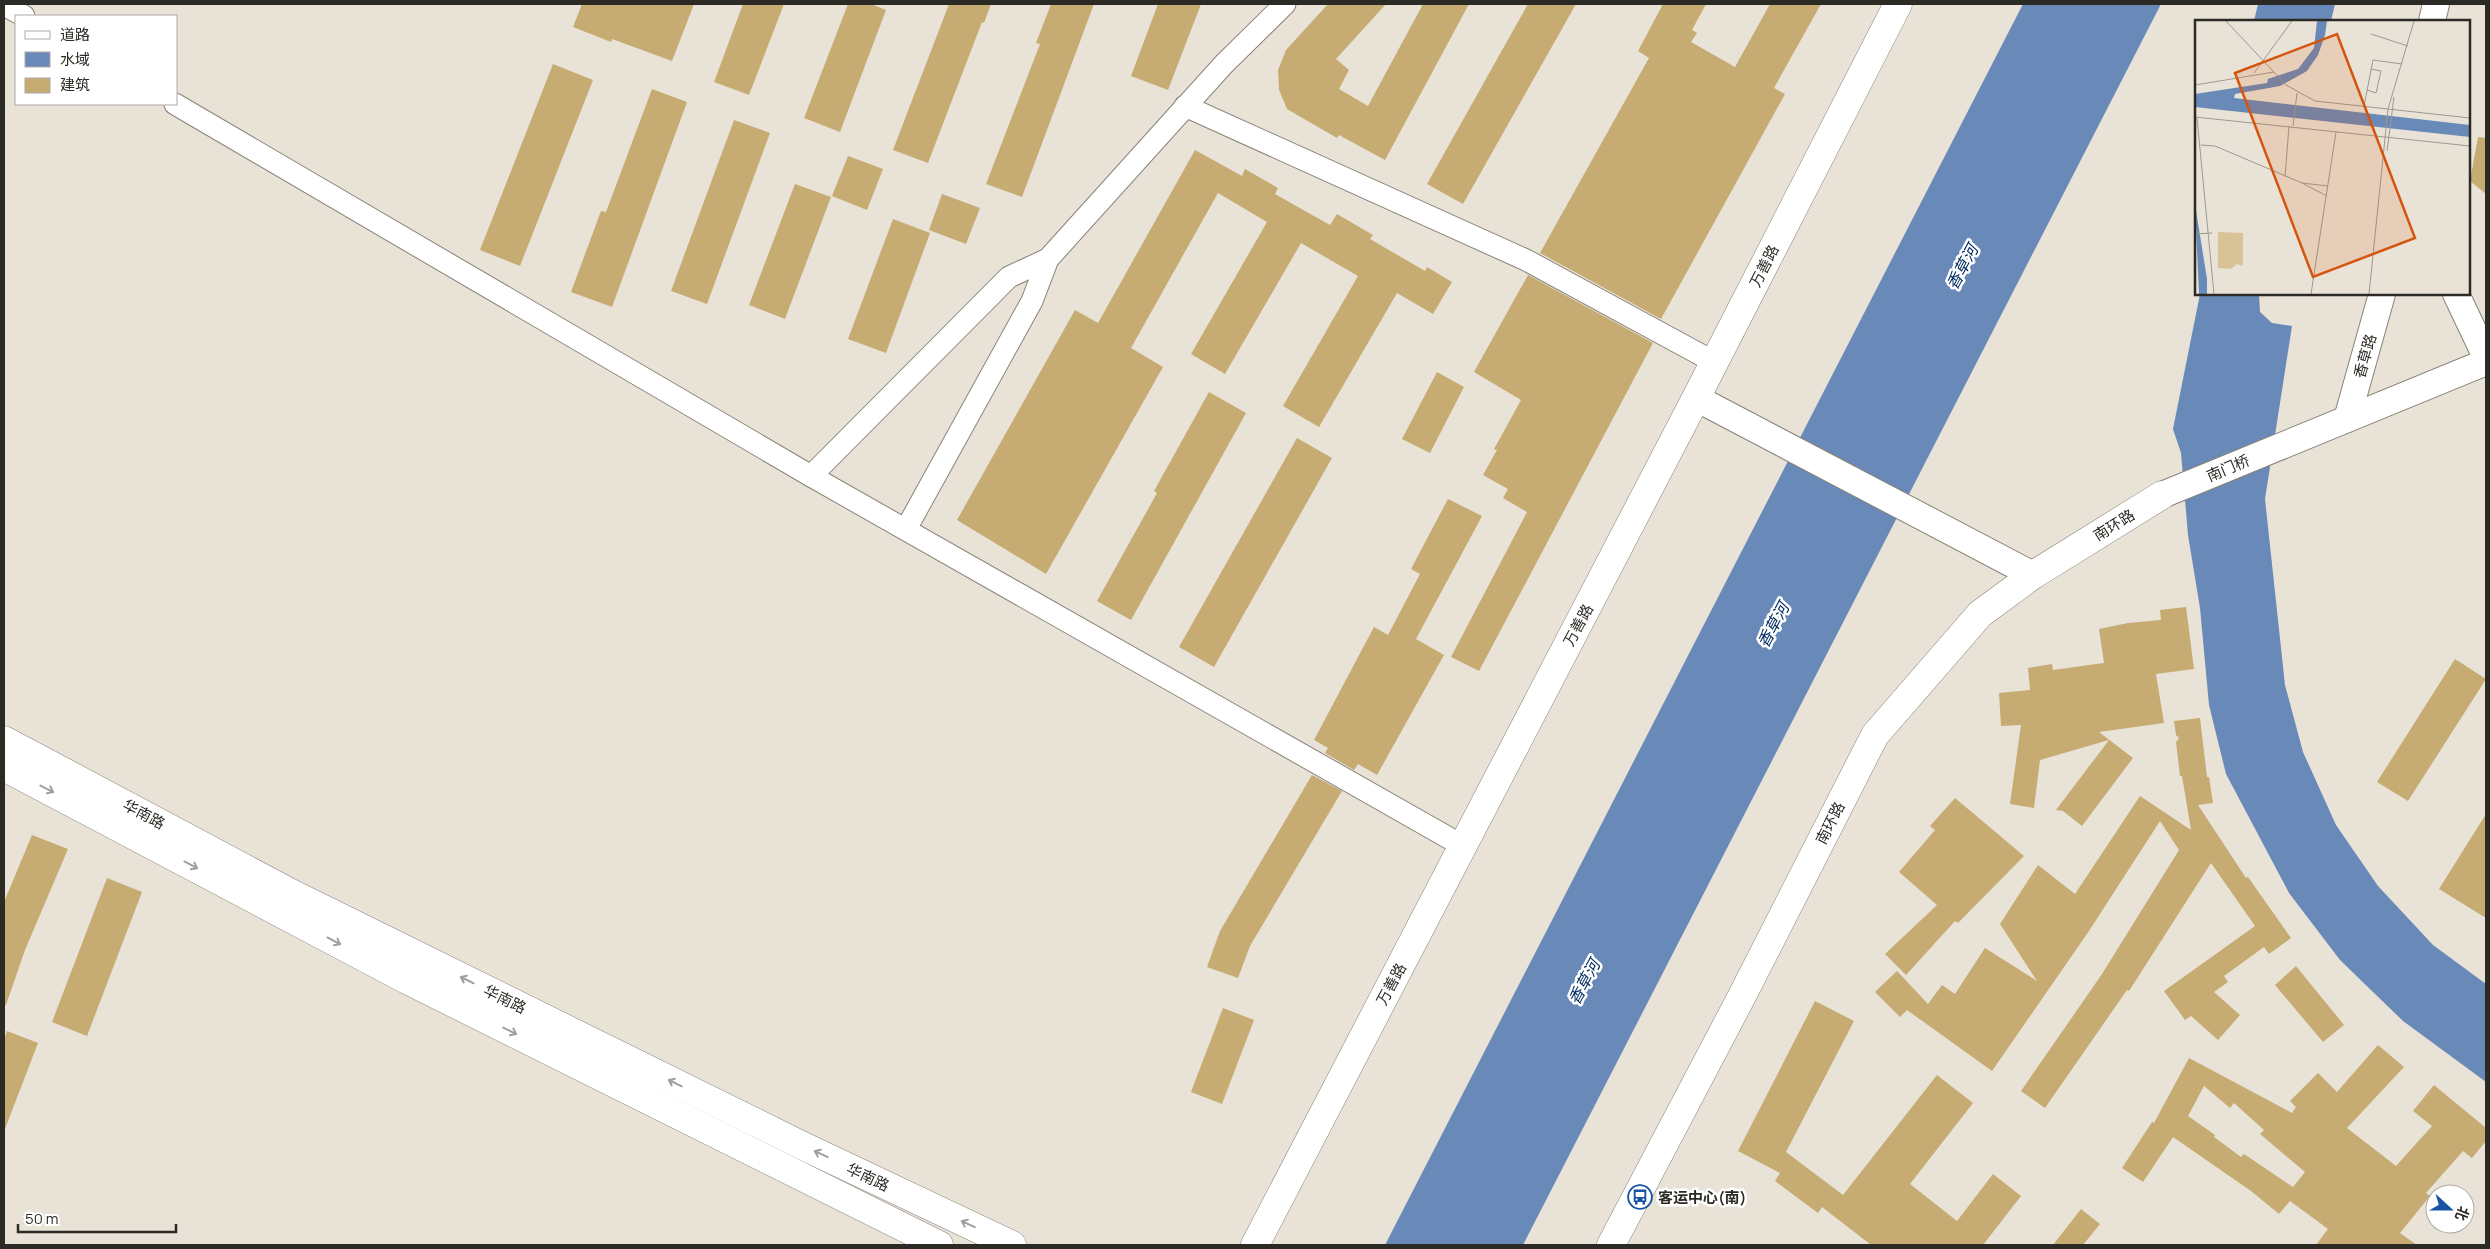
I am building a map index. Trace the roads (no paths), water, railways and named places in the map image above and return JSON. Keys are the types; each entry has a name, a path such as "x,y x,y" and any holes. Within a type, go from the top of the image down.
{"main road":[{"name":"万善路","path":"1254,1245 1696,398 1898,4"},
{"name":"南环路","path":"1611,1245 1743,994 1875,735 1980,614 2033,575 2162,495"},
{"name":"华南路","path":"4,740 291,893 801,1145 1012,1245"},
{"name":"华南路","path":"4,767 406,980 939,1245"}],"street":[{"path":"4,4 22,15"},
{"path":"906,529 1028,309 1048,259 1224,64 1285,4"},
{"path":"2432,20 2436,4"},
{"path":"176,105 811,476 1463,846"},
{"path":"1185,106 1526,260 1714,362"},
{"path":"811,476 1009,277 1048,259"},
{"name":"香草路","path":"2347,419 2382,295"},
{"path":"2456,295 2486,357"},
{"path":"2347,419 2486,362"},
{"path":"1696,398 1926,517 2033,575"},
{"name":"南门桥","path":"2162,495 2347,419"}],"water":[{"name":"香草河","path":"2023,4 2161,4 1523,1245 1385,1245"},
{"path":"2258,4 2335,4 2331,20 2254,20"},
{"path":"2200,295 2259,295 2260,312 2272,323 2292,326 2265,499 2285,685 2303,752 2336,825 2378,886 2433,945 2486,984 2486,1082 2403,1021 2340,960 2289,893 2226,774 2209,705 2200,608 2188,535 2181,453 2173,429"}],"place":[{"name":"客运中心(南)","path":"1640,1197"}]}
